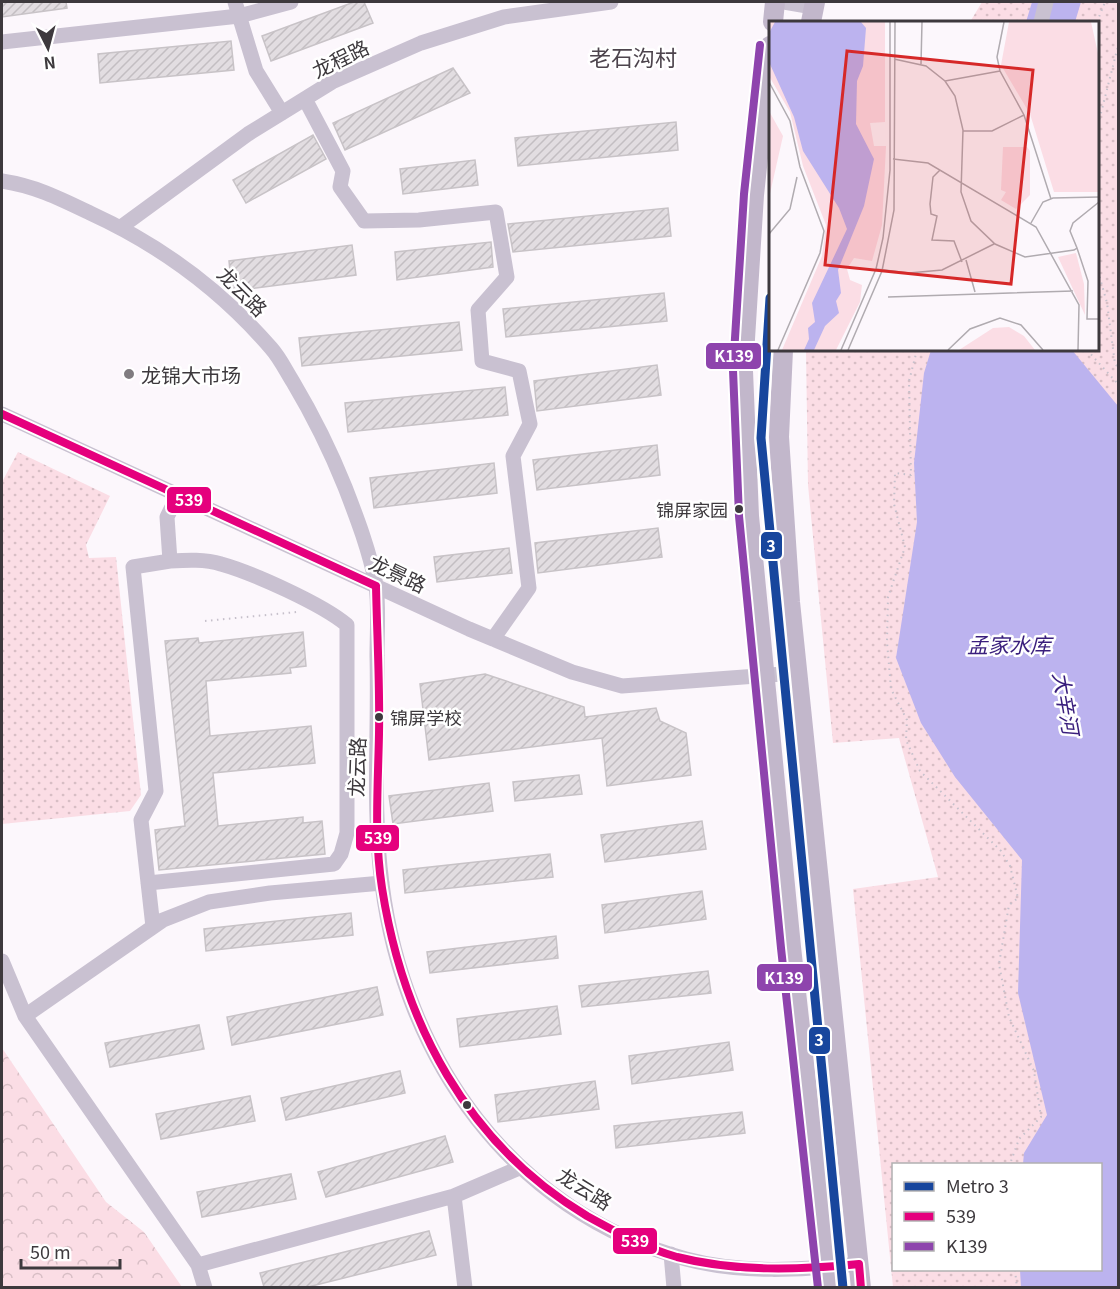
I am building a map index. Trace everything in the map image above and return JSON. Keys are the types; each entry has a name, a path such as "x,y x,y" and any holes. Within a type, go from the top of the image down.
{"main road":[{"path":"773,21 775,2"},
{"path":"769,64 754,195 743,371 749,516 829,1287"},
{"path":"783,351 779,437 797,673 861,1287"}],"street":[{"path":"2,42 291,2"},
{"name":"龙程路","path":"121,227 248,134 332,82 422,43 504,17 610,2"},
{"path":"784,2 813,10"},
{"path":"1041,21 1046,2"},
{"path":"237,9 256,71 282,113"},
{"path":"305,99 343,171 340,187 364,222 419,220 496,212 507,277 478,309 482,361 519,371 530,424 513,456 529,588 493,639"},
{"name":"龙云路","path":"2,181 32,186 121,227 196,274 274,350 322,431 356,516 376,586 379,715 375,815 382,883 399,965 423,1034 452,1087 519,1168 546,1189 600,1223 642,1245 689,1260 742,1268 781,1270 859,1264"},
{"name":"龙景路","path":"2,414 493,639 572,672 622,686 797,673"},
{"path":"170,561 167,517 177,495"},
{"path":"148,883 334,864 341,854 347,833 347,625 295,595 221,564 198,560 170,561 133,567 156,791 141,820 148,883 153,927"},
{"path":"25,1016 153,927 209,902 270,893 382,883"},
{"path":"2,961 25,1016 198,1265 205,1287"},
{"path":"198,1265 454,1196 519,1168"},
{"path":"454,1196 465,1287"},
{"path":"671,1254 674,1287"}],"path":[{"path":"1097,21 1105,2"},
{"path":"1099,121 1119,46"},
{"path":"1099,275 1107,303 1115,364 1119,367"},
{"path":"917,351 909,381 911,475 895,473 894,504 904,548 888,597 887,642 891,689 907,720 906,740 920,771 1000,851 1010,866 1018,898 1009,905 999,964 1009,1017 1034,1071 1041,1117 1019,1138 1010,1163"},
{"path":"1088,351 1119,384"},
{"path":"205,621 320,609"},
{"path":"1015,1271 1017,1287"}],"green space":[{"path":"982,2 1118,2 1118,1287 893,1287 853,889 938,877 899,738 833,743 808,485 806,351 1099,351 1099,21 971,21"},
{"path":"18,452 110,496 86,545 89,558 116,557 141,795 130,811 2,824 2,482"},
{"path":"2,1048 106,1202 144,1232 182,1287 2,1287"}],"water":[{"path":"1032,2 1081,2 1075,21 1026,21"},
{"name":"孟家水库","path":"931,351 1073,351 1118,406 1118,1287 1021,1287 1020,1271 1102,1271 1102,1163 1023,1163 1024,1153 1047,1115 1018,993 1022,860 955,777 921,723 896,658 917,522 914,463 924,373"}],"building":[{"path":"2,2 66,2 67,8 2,17"},
{"path":"354,2 364,2 373,23 271,61 262,36"},
{"path":"231,41 234,70 100,83 98,54"},
{"path":"453,68 470,93 345,150 333,123"},
{"path":"676,122 678,150 518,166 515,138"},
{"path":"313,135 326,159 246,203 233,180"},
{"path":"475,160 478,185 403,194 400,169"},
{"path":"668,208 671,236 513,252 508,224"},
{"path":"491,242 493,267 397,280 395,252"},
{"path":"352,245 356,275 232,291 229,261"},
{"path":"664,293 667,321 506,337 503,309"},
{"path":"459,322 462,350 302,366 299,338"},
{"path":"657,365 661,395 537,411 534,381"},
{"path":"505,387 508,415 348,432 345,403"},
{"path":"657,445 660,475 537,490 533,460"},
{"path":"494,463 497,493 374,508 370,478"},
{"path":"658,528 662,557 538,573 535,543"},
{"path":"509,548 512,573 437,582 434,557"},
{"path":"303,632 306,666 290,668 291,673 206,681 210,736 311,726 315,763 213,773 218,826 303,817 303,823 322,821 325,854 159,870 155,830 185,826 165,641 198,638 199,643"},
{"path":"485,674 584,707 585,717 656,708 660,721 686,733 691,775 607,786 602,738 429,760 420,684"},
{"path":"579,775 582,794 515,801 513,782"},
{"path":"489,783 493,811 393,824 389,796"},
{"path":"702,821 706,849 605,862 601,835"},
{"path":"550,854 553,877 405,893 403,870"},
{"path":"702,891 706,919 605,933 602,905"},
{"path":"351,913 353,935 206,951 204,929"},
{"path":"556,936 558,958 430,973 427,952"},
{"path":"708,971 711,993 582,1007 579,986"},
{"path":"377,987 383,1015 232,1045 227,1017"},
{"path":"557,1006 561,1034 460,1047 457,1019"},
{"path":"199,1025 204,1049 110,1067 105,1043"},
{"path":"729,1042 733,1070 632,1084 629,1056"},
{"path":"400,1071 405,1093 286,1120 281,1098"},
{"path":"595,1081 599,1109 498,1122 495,1095"},
{"path":"250,1096 255,1121 161,1139 156,1114"},
{"path":"742,1112 745,1133 616,1148 614,1126"},
{"path":"445,1136 453,1162 326,1197 318,1172"},
{"path":"291,1174 296,1199 202,1217 197,1192"},
{"path":"429,1231 436,1255 308,1287 264,1287 260,1273"}],"metro line":[{"name":"3","path":"769,314 761,438 843,1288"}],"transit line":[{"name":"K139","path":"760,45 744,194 733,370 739,516 781,948 818,1288"},
{"name":"539","path":"2,414 376,586"},
{"name":"539","path":"376,586 379,679 377,831 382,888 392,938 406,986 424,1032 447,1076 475,1116 507,1153 545,1187 587,1216 620,1234 677,1257 722,1265 814,1268 859,1264 861,1288"}],"place":[{"name":"龙锦大市场","path":"129,374"},
{"name":"锦屏家园","path":"739,509"},
{"name":"锦屏学校","path":"379,717"}],"district":[{"name":"老石沟村","path":"633,56"}],"water label":[{"name":"大辛河","path":"1067,703"}]}
